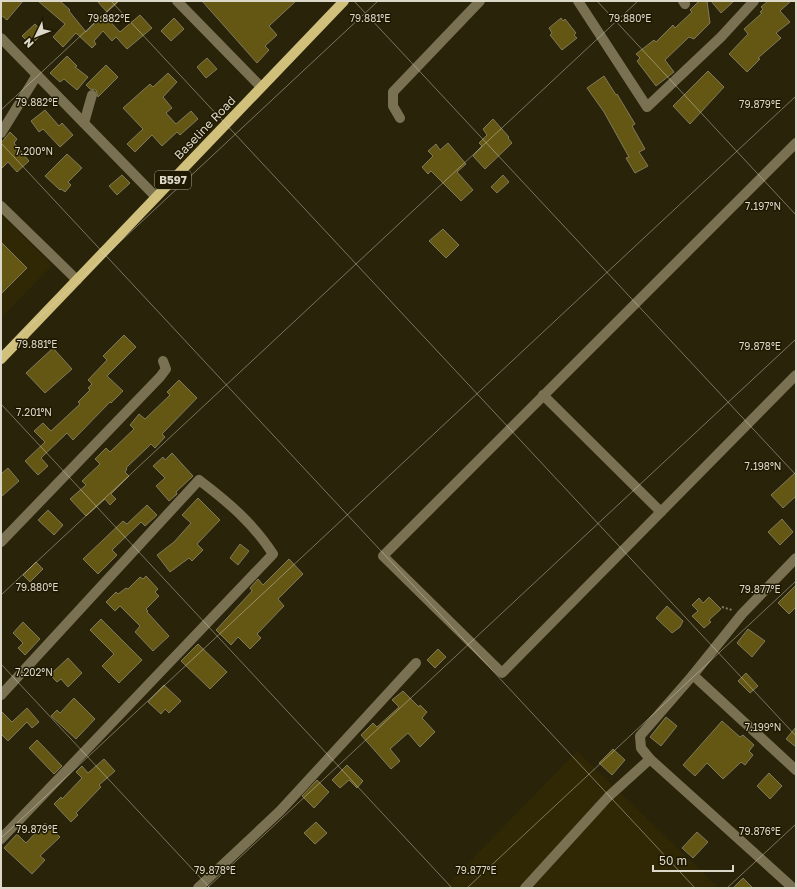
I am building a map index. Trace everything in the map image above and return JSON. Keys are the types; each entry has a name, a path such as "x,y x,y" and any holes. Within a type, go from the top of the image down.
{"main road":[{"name":"Baseline Road","path":"1,359 344,1"}],"street":[{"path":"177,1 261,87"},
{"path":"400,118 393,106 393,92 480,1"},
{"path":"578,1 647,107 721,37 754,1"},
{"path":"1,38 156,197"},
{"path":"1,133 37,75"},
{"path":"84,123 92,95"},
{"path":"796,143 383,556 502,673 796,375"},
{"path":"1,206 76,280"},
{"path":"1,542 160,378 166,369 163,361"},
{"path":"543,395 661,512"},
{"path":"1,695 199,480 221,497 258,532 273,554 1,839"},
{"path":"792,888 650,759 641,748 640,736 693,675 742,614 796,558"},
{"path":"198,888 280,811 416,662"},
{"path":"693,675 796,770"},
{"path":"525,888 608,797 650,759"}],"shaded area":[{"path":"1,215 52,265 1,318"},
{"path":"577,751 718,887 444,888"}],"building":[{"path":"1,1 23,1 7,20 1,15"},
{"path":"38,1 60,1 70,10 69,11 86,32 103,14 120,32 140,15 152,28 127,49 116,37 112,41 103,31 94,41 96,44 92,48 76,33 63,47 53,37 65,24"},
{"path":"97,1 119,1 107,12"},
{"path":"202,1 296,1 269,26 277,35 265,46 269,50 257,63"},
{"path":"699,1 707,1 710,23 694,39 689,37 665,60 674,72 656,86 637,61 640,58 636,54 654,40 656,42 673,25 675,28 692,12 690,10"},
{"path":"711,1 734,1 721,13"},
{"path":"768,1 791,1 780,11 790,22 776,33 781,38 758,58 760,59 747,72 729,54 748,34 744,29 762,13 760,12 763,9 761,7"},
{"path":"174,18 184,29 171,41 161,31"},
{"path":"561,18 563,21 565,19 576,33 574,35 577,38 562,50 550,35 552,33 549,28"},
{"path":"35,24 43,33 31,45 22,36"},
{"path":"67,56 77,66 75,67 88,77 77,90 64,79 60,82 50,73"},
{"path":"207,58 217,69 206,78 197,67"},
{"path":"106,65 118,77 98,97 96,90 90,89 86,85"},
{"path":"708,71 724,87 690,124 673,106"},
{"path":"168,73 177,82 163,97 172,108 166,113 176,124 191,111 198,119 180,135 177,132 162,146 152,135 135,152 127,144 143,129 123,108 150,84 153,87"},
{"path":"604,76 635,124 632,126 645,149 639,152 648,166 635,173 626,158 629,157 604,112 587,88"},
{"path":"45,110 59,126 62,123 73,135 60,147 43,129 39,132 31,121"},
{"path":"493,119 509,137 508,138 512,143 485,169 473,156 482,146 479,143 487,135 483,129"},
{"path":"10,132 17,139 14,143 29,161 17,172 8,162 1,169 1,143"},
{"path":"448,143 466,164 457,172 473,190 461,201 431,171 428,174 422,167 433,156 428,151 436,144 440,150"},
{"path":"67,154 82,168 68,182 71,185 65,192 61,189 60,190 45,176"},
{"path":"122,175 130,183 117,195 109,186"},
{"path":"503,175 509,182 497,193 491,187"},
{"path":"443,229 459,245 446,258 429,241"},
{"path":"1,242 27,268 1,294"},
{"path":"124,335 136,347 107,376 123,391 111,403 110,402 73,440 67,433 41,458 48,466 38,475 25,461 45,442 34,431 43,423 51,431 80,404 78,402 90,390 88,388 92,384 88,380 107,360 103,356"},
{"path":"53,348 72,369 45,393 26,373"},
{"path":"179,380 197,398 162,434 165,437 155,448 151,444 126,468 127,469 125,472 129,476 111,494 116,499 110,505 105,499 86,516 70,499 86,485 82,481 100,464 95,459 106,448 110,452 134,429 130,425 139,414 145,419 170,395 167,392"},
{"path":"172,453 193,476 169,501 156,486 165,478 153,466 163,457 165,460"},
{"path":"8,468 19,481 1,497 1,474"},
{"path":"796,472 796,496 783,508 771,495"},
{"path":"198,498 220,520 197,544 203,550 192,561 189,558 170,572 157,555 174,542 191,523 182,515"},
{"path":"147,505 157,515 145,526 141,522 112,550 117,555 98,574 83,559 123,521 127,524"},
{"path":"48,510 63,525 54,535 38,520"},
{"path":"782,519 793,532 780,545 768,532"},
{"path":"240,544 249,551 238,565 230,558"},
{"path":"289,559 303,574 278,599 284,606 257,634 261,638 250,649 238,637 231,645 216,630 252,591 250,588 258,579 263,585"},
{"path":"36,562 43,569 30,582 23,575"},
{"path":"146,576 158,589 155,592 159,596 146,609 148,611 147,612 169,636 153,651 135,632 140,626 120,606 115,611 106,602 116,592 118,594 126,588 128,589 140,577 143,579"},
{"path":"796,585 796,607 789,614 778,603"},
{"path":"709,597 721,609 709,620 711,622 704,628 692,616 698,611 692,605 699,598 703,603"},
{"path":"667,606 683,621 680,627 672,633 656,618"},
{"path":"101,619 142,660 119,683 102,666 114,654 90,630"},
{"path":"23,622 40,639 25,655 18,648 23,643 13,633"},
{"path":"748,629 765,641 752,657 737,643"},
{"path":"198,644 227,672 210,689 181,661"},
{"path":"438,649 446,657 435,668 427,660"},
{"path":"68,658 82,673 68,687 61,679 57,682 50,675"},
{"path":"746,673 758,686 750,693 738,681"},
{"path":"164,685 181,701 169,713 165,709 161,714 148,702"},
{"path":"403,691 419,707 420,705 427,712 422,718 435,732 420,747 408,733 390,749 400,761 391,769 361,735 373,723 377,727 399,707 392,700"},
{"path":"74,698 95,719 76,739 51,716 57,710 60,713"},
{"path":"27,708 39,722 32,728 27,722 8,741 1,734 1,711 12,722"},
{"path":"666,717 677,726 661,746 650,737"},
{"path":"722,721 740,737 743,735 754,745 749,751 753,755 745,765 741,762 723,779 707,763 695,776 683,765"},
{"path":"796,727 796,747 786,739"},
{"path":"37,740 62,766 54,774 29,748"},
{"path":"613,749 625,760 612,775 599,763"},
{"path":"104,759 115,771 99,785 101,787 76,813 78,815 71,822 54,804 61,797 62,799 82,778 76,772 82,766 88,773"},
{"path":"347,765 363,781 357,788 349,780 340,788 332,780"},
{"path":"769,773 782,786 770,799 757,786"},
{"path":"317,780 329,792 314,808 302,796"},
{"path":"316,822 327,833 315,844 304,833"},
{"path":"45,823 60,837 40,856 45,860 32,874 4,848 17,834 26,843"},
{"path":"697,832 708,842 693,858 682,848"},
{"path":"743,878 753,888 733,888"}]}
